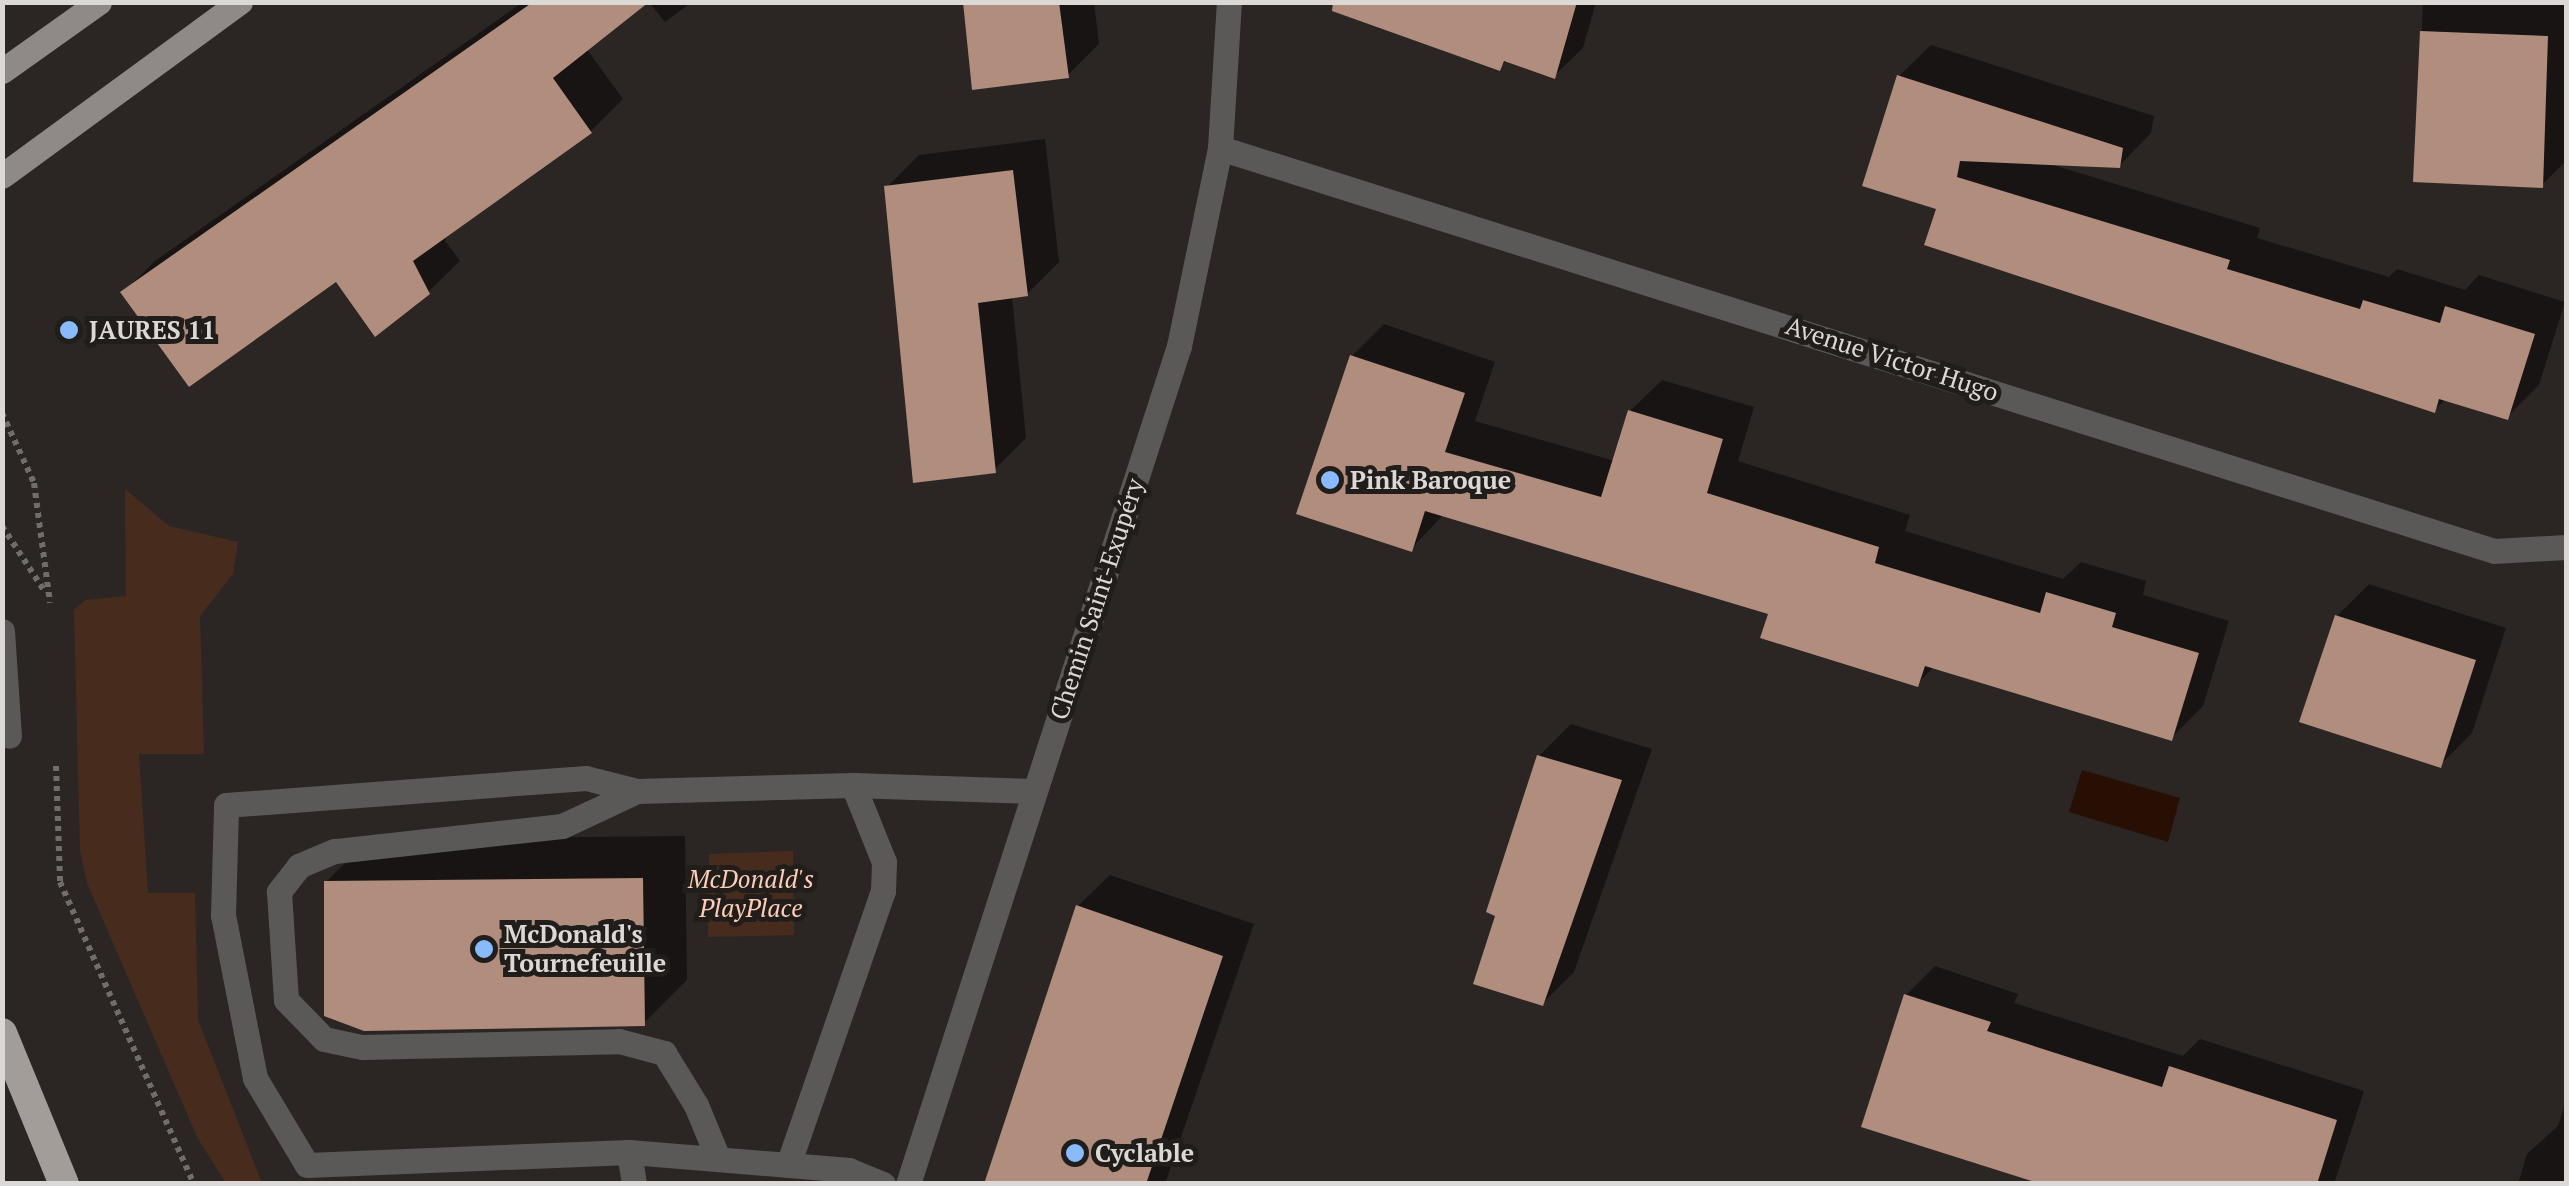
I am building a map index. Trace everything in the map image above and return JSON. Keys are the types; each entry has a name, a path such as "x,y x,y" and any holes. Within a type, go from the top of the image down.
{"highway":[{"path":"2,1033 64,1184"}],"main road":[{"path":"2,71 99,2"},
{"path":"2,176 240,2"}],"street":[{"name":"Chemin Saint-Exupéry","path":"908,1184 1179,346 1220,148 1229,2"},
{"name":"Avenue Victor Hugo","path":"1220,148 2494,551 2566,547"},
{"path":"2,631 9,736"},
{"path":"883,1184 849,1170 629,1152 308,1165 256,1078 222,915 226,805 586,778 637,791 853,785 1035,791"},
{"path":"788,1165 883,892 884,862 853,785"},
{"path":"637,791 562,826 334,850 299,866 279,892 286,1000 324,1039 362,1048 619,1041 664,1054 696,1105 718,1158"},
{"path":"629,1152 634,1184"}],"path":[{"path":"2,412 34,483 51,619"},
{"path":"2,526 50,600"},
{"path":"55,750 60,882 194,1184"}],"green space":[{"path":"125,489 169,526 238,542 233,574 200,616 204,754 139,754 148,893 195,893 198,1020 262,1183 226,1183 198,1139 87,883 80,851 74,610 85,600 126,596"},
{"name":"McDonald's PlayPlace","path":"793,851 794,935 708,937 709,854"}],"shaded area":[{"path":"2082,770 2180,798 2168,842 2069,812"}],"building":[{"path":"533,2 649,2 553,78 592,133 413,261 430,294 375,337 336,282 189,387 120,292"},
{"path":"963,2 1059,2 1069,78 972,90"},
{"path":"1333,2 1577,2 1555,79 1504,61 1500,71 1332,11"},
{"path":"2420,31 2548,36 2543,188 2413,182"},
{"path":"1897,75 2123,148 2120,168 1960,161 1957,177 2230,260 2227,269 2360,309 2363,300 2440,323 2445,306 2535,334 2508,420 2439,399 2435,413 1924,245 1936,209 1862,186"},
{"path":"1013,170 1028,296 978,303 996,473 913,483 884,186"},
{"path":"1350,355 1465,393 1445,452 1601,497 1628,410 1723,439 1707,493 1879,547 1875,563 2040,613 2046,592 2116,613 2112,627 2199,653 2172,741 1925,666 1918,687 1760,638 1768,614 1425,511 1412,552 1296,514"},
{"path":"2335,615 2476,660 2441,768 2299,722"},
{"path":"1537,755 1622,780 1543,1006 1473,984 1495,916 1486,912"},
{"name":"McDonald's Tournefeuille","path":"643,878 645,1026 364,1031 324,1016 324,881"},
{"path":"1076,905 1223,956 1146,1184 984,1184"},
{"path":"1904,994 1991,1022 1987,1031 2162,1087 2169,1066 2337,1120 2317,1184 2041,1184 1861,1127"}],"place":[{"name":"JAURES 11","path":"69,330"},
{"name":"Pink Baroque","path":"1330,480"},
{"name":"McDonald's Tournefeuille","path":"484,949"},
{"name":"Cyclable","path":"1075,1153"}]}
